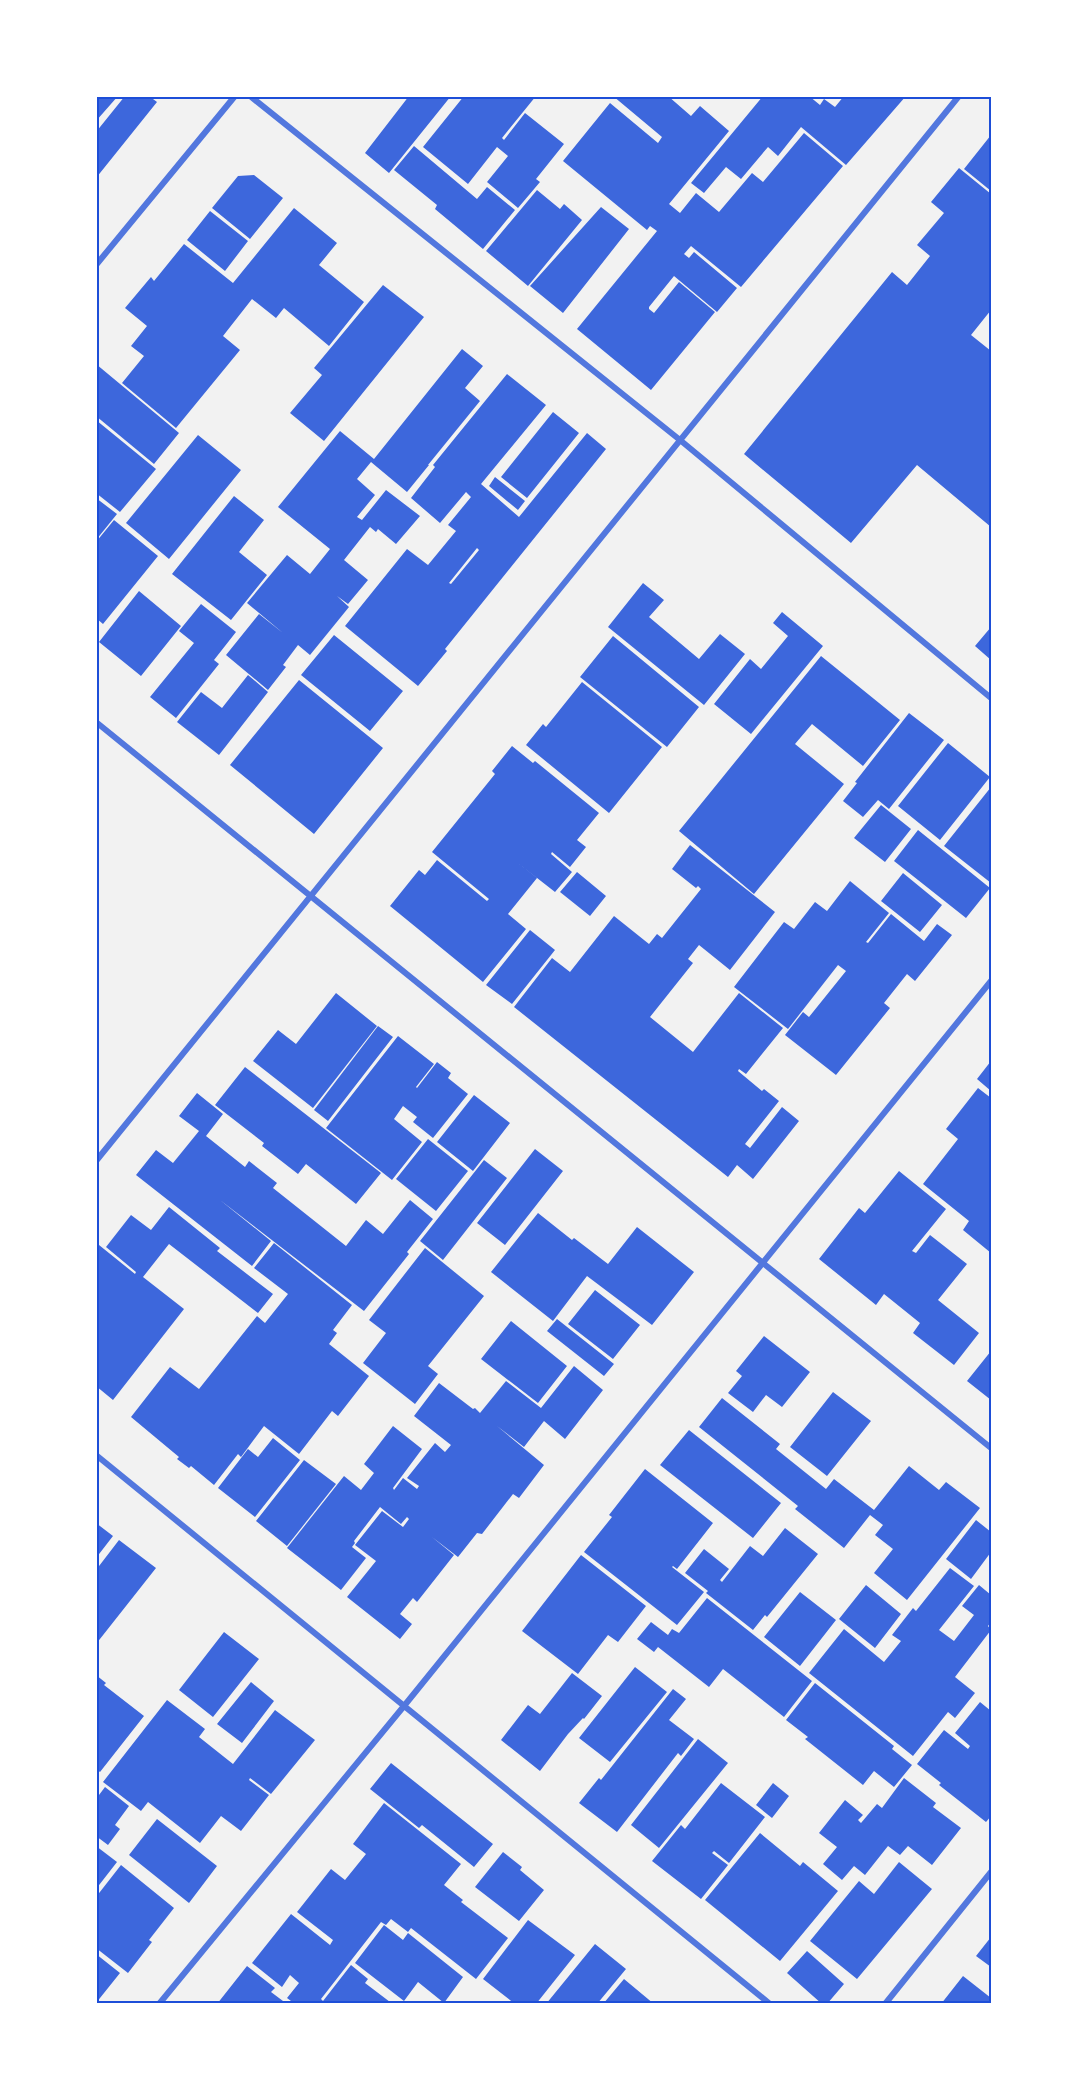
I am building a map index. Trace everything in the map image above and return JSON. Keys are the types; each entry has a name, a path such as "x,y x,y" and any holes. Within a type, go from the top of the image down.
{"street":[{"path":"96,265 235,96"},
{"path":"250,96 680,440 991,698"},
{"path":"96,1161 959,96"},
{"path":"96,723 991,1448"},
{"path":"159,2004 404,1706 991,981"},
{"path":"96,1455 770,2004"},
{"path":"885,2004 991,1872"}],"building":[{"path":"96,96 118,96 96,121"},
{"path":"125,96 149,96 157,102 96,178 96,132"},
{"path":"409,96 451,96 389,173 365,153"},
{"path":"464,96 536,96 502,138 504,140 525,113 564,144 536,179 540,182 518,208 487,182 508,156 497,147 468,184 423,147"},
{"path":"613,96 668,96 691,116 700,106 729,131 669,204 680,213 696,193 719,212 752,173 763,182 804,133 843,166 741,287 691,246 684,254 689,258 694,252 737,288 717,312 674,276 649,309 654,313 679,282 715,312 651,390 577,329 657,231 650,226 647,230 563,161 610,103 658,143 662,137"},
{"path":"763,96 809,96 820,105 824,99 835,107 844,96 877,96 880,99 883,96 906,96 846,165 801,127 778,156 768,147 741,179 726,167 704,193 691,183"},
{"path":"991,135 991,191 964,169"},
{"path":"414,146 477,199 487,187 515,210 483,249 435,209 437,205 394,170"},
{"path":"959,168 991,194 991,310 971,335 991,351 991,527 917,465 851,543 744,454 892,272 907,285 930,256 917,245 944,213 931,202"},
{"path":"254,175 283,198 250,239 212,208 238,176"},
{"path":"537,190 560,209 564,204 582,220 528,286 486,251"},
{"path":"601,207 629,229 563,313 530,286"},
{"path":"294,208 337,243 319,265 364,302 329,346 284,308 276,318 252,299 223,336 240,350 176,428 122,383 144,356 131,346 147,326 125,308 151,277 154,281 184,244 233,283"},
{"path":"210,211 248,241 225,271 187,240"},
{"path":"383,285 424,317 324,441 290,413 322,375 314,368"},
{"path":"462,349 483,366 465,388 480,401 429,465 407,492 371,462 357,479 375,495 357,517 362,520 386,490 420,516 396,544 378,529 376,532 370,527 344,560 368,580 348,604 337,596 349,607 310,655 298,645 283,665 286,667 268,690 226,655 259,614 283,633 247,603 287,555 310,574 330,549 278,507 340,431 374,459"},
{"path":"96,364 179,433 154,464 96,416"},
{"path":"507,374 546,405 481,484 519,517 587,433 606,449 445,649 447,651 418,686 345,626 407,549 428,565 456,531 448,525 471,497 466,492 440,523 411,498 435,467 433,465","holes":["477,548 479,550 451,584 449,583"]},
{"path":"553,412 579,433 527,498 501,477"},
{"path":"96,420 156,469 120,512 96,493"},
{"path":"198,435 241,470 169,559 126,523"},
{"path":"495,477 525,501 518,510 489,486"},
{"path":"234,496 264,520 239,552 267,575 231,620 172,574"},
{"path":"96,498 117,514 96,540"},
{"path":"114,520 158,556 103,624 96,618 96,542"},
{"path":"643,583 664,600 649,617 699,659 720,634 745,654 704,705 608,627"},
{"path":"139,591 181,626 141,676 99,642"},
{"path":"201,604 236,632 214,660 219,664 176,718 150,697 194,643 179,631"},
{"path":"782,612 823,646 751,734 714,704 750,659 761,669 788,636 773,623"},
{"path":"991,627 991,660 975,646"},
{"path":"334,635 403,691 370,731 301,675"},
{"path":"613,636 699,707 667,747 580,677"},
{"path":"821,656 900,720 863,766 812,724 795,744 844,784 754,894 679,831"},
{"path":"248,675 268,692 219,755 177,722 201,692 222,708"},
{"path":"299,680 383,748 314,834 230,765"},
{"path":"582,682 662,747 609,813 526,745 543,724 546,727"},
{"path":"909,713 944,740 889,809 878,800 863,817 843,801 857,783 855,782"},
{"path":"948,743 990,777 940,840 898,806"},
{"path":"512,746 533,763 535,761 599,813 577,840 586,847 570,867 552,852 551,854 572,872 555,892 504,852 537,878 508,914 526,929 483,982 390,906 419,870 425,875 437,860 487,901 489,899 432,852 495,774 492,771"},
{"path":"991,787 991,883 944,846"},
{"path":"881,805 911,829 885,862 854,838"},
{"path":"918,830 990,888 966,918 894,861"},
{"path":"690,845 775,912 730,970 699,945 688,959 693,963 650,1017 693,1052 739,993 783,1028 746,1074 739,1069 738,1071 762,1091 764,1089 779,1101 745,1144 750,1148 782,1107 799,1121 753,1179 737,1165 728,1177 514,1007 552,958 570,972 614,916 649,944 657,934 662,938 701,889 698,886 696,888 672,869"},
{"path":"577,872 606,896 590,916 560,892"},
{"path":"903,873 942,905 920,932 881,901"},
{"path":"850,881 889,913 866,942 868,943 891,914 924,941 937,924 952,935 915,981 907,974 884,1003 890,1008 836,1075 785,1035 803,1012 809,1017 846,971 838,965 788,1029 734,987 784,922 794,929 815,902 827,911"},
{"path":"530,930 555,950 512,1004 486,985"},
{"path":"336,993 377,1026 313,1108 253,1061 278,1030 296,1044"},
{"path":"378,1026 393,1037 328,1121 314,1110"},
{"path":"398,1036 434,1064 417,1088 437,1062 451,1073 448,1078 468,1094 433,1138 413,1122 417,1117 403,1106 394,1119 422,1142 392,1180 326,1128"},
{"path":"991,1061 991,1091 977,1079"},
{"path":"245,1067 381,1173 356,1204 306,1164 298,1174 262,1146 264,1143 215,1105"},
{"path":"978,1088 991,1098 991,1253 963,1230 969,1221 923,1184 958,1139 946,1129"},
{"path":"197,1093 223,1114 206,1136 245,1167 249,1161 277,1183 273,1188 346,1246 366,1220 383,1234 410,1200 433,1219 407,1252 409,1254 364,1311 220,1200 271,1241 252,1266 136,1175 156,1150 173,1163 199,1131 179,1116"},
{"path":"474,1095 510,1123 473,1171 437,1142"},
{"path":"428,1139 468,1171 436,1211 396,1179"},
{"path":"535,1149 563,1171 505,1245 477,1223"},
{"path":"484,1160 507,1178 443,1260 420,1241"},
{"path":"899,1171 946,1209 912,1251 916,1253 930,1235 967,1264 938,1300 979,1333 954,1365 913,1333 920,1323 884,1294 876,1305 819,1259 859,1208 865,1213"},
{"path":"169,1207 220,1248 217,1251 273,1294 258,1313 169,1244 143,1277 184,1309 113,1400 96,1386 96,1249 99,1245 135,1274 136,1272 106,1247 131,1215 151,1230"},
{"path":"538,1213 572,1240 574,1238 608,1264 637,1227 694,1272 652,1325 587,1276 553,1321 491,1272"},
{"path":"274,1243 352,1305 333,1330 337,1333 329,1344 369,1376 338,1416 332,1411 299,1454 264,1426 241,1457 238,1454 214,1485 191,1466 189,1468 177,1459 179,1457 131,1417 170,1367 199,1389 257,1316 265,1323 288,1294 254,1268"},
{"path":"425,1248 484,1296 428,1366 438,1374 415,1404 363,1363 386,1333 369,1320"},
{"path":"595,1290 640,1325 613,1359 568,1324"},
{"path":"557,1319 614,1364 604,1376 547,1331"},
{"path":"511,1321 567,1366 538,1403 481,1359"},
{"path":"764,1336 810,1372 782,1407 766,1395 753,1412 728,1393 742,1376 736,1371"},
{"path":"991,1351 991,1400 967,1381"},
{"path":"574,1366 603,1390 565,1439 544,1421 524,1447 497,1426 544,1465 519,1498 513,1494 482,1534 477,1533 458,1557 432,1537 454,1555 417,1602 413,1598 400,1614 412,1624 400,1639 347,1597 376,1561 355,1545 382,1511 403,1527 409,1519 407,1517 401,1524 380,1507 354,1541 352,1547 366,1558 341,1590 287,1548 344,1476 361,1490 374,1473 364,1464 393,1426 422,1449 393,1488 394,1490 403,1478 417,1489 419,1486 407,1478 435,1443 445,1452 451,1445 414,1416 439,1383 480,1413 506,1381 541,1408"},
{"path":"833,1392 871,1421 827,1476 790,1447"},
{"path":"722,1398 780,1444 776,1449 826,1489 834,1479 874,1510 909,1466 939,1490 946,1482 980,1508 907,1600 874,1573 893,1549 875,1535 883,1525 870,1515 844,1548 795,1509 798,1506 699,1427"},
{"path":"689,1430 781,1503 753,1538 660,1465"},
{"path":"273,1438 300,1460 255,1517 218,1488 248,1449 258,1457"},
{"path":"304,1460 336,1484 287,1546 256,1521"},
{"path":"645,1469 713,1523 677,1569 672,1567 704,1592 677,1625 584,1552 612,1517 609,1515"},
{"path":"976,1520 991,1532 991,1552 971,1579 946,1559"},
{"path":"96,1523 113,1536 96,1558"},
{"path":"785,1528 818,1554 767,1617 765,1615 753,1630 706,1593 708,1591 685,1573 704,1549 729,1569 720,1580 722,1582 750,1546 763,1556"},
{"path":"119,1540 156,1568 96,1644 96,1570"},
{"path":"581,1555 646,1606 618,1642 608,1635 578,1674 522,1631"},
{"path":"950,1568 974,1586 939,1630 954,1641 974,1615 962,1606 979,1585 991,1595 991,1622 988,1626 991,1630 955,1677 975,1693 955,1718 948,1712 913,1756 809,1673 844,1629 884,1662 901,1641 892,1635 913,1608 916,1611"},
{"path":"866,1585 901,1614 875,1648 839,1619"},
{"path":"800,1592 836,1620 800,1666 764,1637"},
{"path":"707,1598 812,1681 784,1717 723,1669 709,1687 658,1647 654,1652 637,1639 651,1622 668,1635 672,1629 679,1633"},
{"path":"224,1632 259,1659 213,1717 179,1690"},
{"path":"635,1667 667,1692 610,1762 579,1738"},
{"path":"572,1673 602,1696 584,1719 568,1734 540,1771 501,1740 528,1705 540,1714"},
{"path":"96,1675 106,1683 104,1685 144,1716 100,1772 96,1769"},
{"path":"251,1682 274,1701 242,1743 217,1724"},
{"path":"815,1683 894,1746 892,1749 912,1765 894,1787 874,1771 863,1785 805,1739 808,1737 786,1720"},
{"path":"673,1689 686,1699 669,1720 694,1739 681,1756 678,1753 617,1832 579,1803 599,1778 601,1780"},
{"path":"167,1700 205,1729 199,1737 233,1764 275,1710 315,1740 271,1794 250,1778 249,1780 269,1795 241,1831 221,1816 200,1843 148,1802 141,1811 103,1782"},
{"path":"980,1702 991,1711 991,1816 986,1822 939,1785 941,1783 917,1764 944,1730 968,1749 970,1746 955,1733"},
{"path":"698,1739 728,1763 659,1848 631,1825"},
{"path":"391,1763 493,1844 474,1867 422,1825 419,1828 370,1789"},
{"path":"904,1778 936,1803 933,1807 961,1828 932,1865 908,1846 900,1855 888,1846 865,1875 854,1866 842,1880 823,1864 837,1847 819,1833 845,1800 863,1815 858,1820 861,1823 877,1804 882,1808"},
{"path":"721,1783 765,1817 729,1863 714,1851 712,1853 728,1865 701,1899 652,1861 681,1825 685,1829"},
{"path":"773,1783 789,1796 772,1818 756,1805"},
{"path":"105,1787 129,1806 115,1825 120,1829 108,1845 96,1836 96,1799"},
{"path":"384,1803 461,1864 444,1885 463,1900 461,1902 508,1938 476,1979 411,1928 408,1932 391,1919 386,1925 381,1922 321,1999 323,2001 351,1965 368,1979 365,1983 390,2002 388,2004 295,2004 287,1998 299,1983 290,1975 282,1987 252,1963 291,1914 330,1945 333,1940 297,1912 331,1869 345,1880 366,1854 353,1844"},
{"path":"157,1819 217,1866 189,1903 129,1855"},
{"path":"760,1833 800,1866 803,1862 838,1891 780,1961 705,1900"},
{"path":"96,1846 117,1862 96,1889"},
{"path":"503,1852 522,1867 520,1870 544,1890 519,1921 475,1887"},
{"path":"899,1862 932,1889 857,1979 810,1941 859,1881 874,1894"},
{"path":"121,1865 174,1908 149,1940 152,1942 128,1973 96,1948 96,1897"},
{"path":"528,1920 575,1955 536,2004 515,2004 483,1979"},
{"path":"384,1925 403,1940 408,1933 463,1977 444,2003 418,1982 404,2001 355,1963"},
{"path":"991,1937 991,1967 976,1956"},
{"path":"595,1944 626,1969 597,2004 546,2004"},
{"path":"807,1951 844,1984 827,2004 822,2004 787,1973"},
{"path":"96,1954 120,1973 96,2003"},
{"path":"247,1966 275,1988 271,1992 287,2004 217,2004"},
{"path":"963,1976 991,1998 991,2004 941,2004"},
{"path":"624,1979 654,2004 603,2004"}]}
